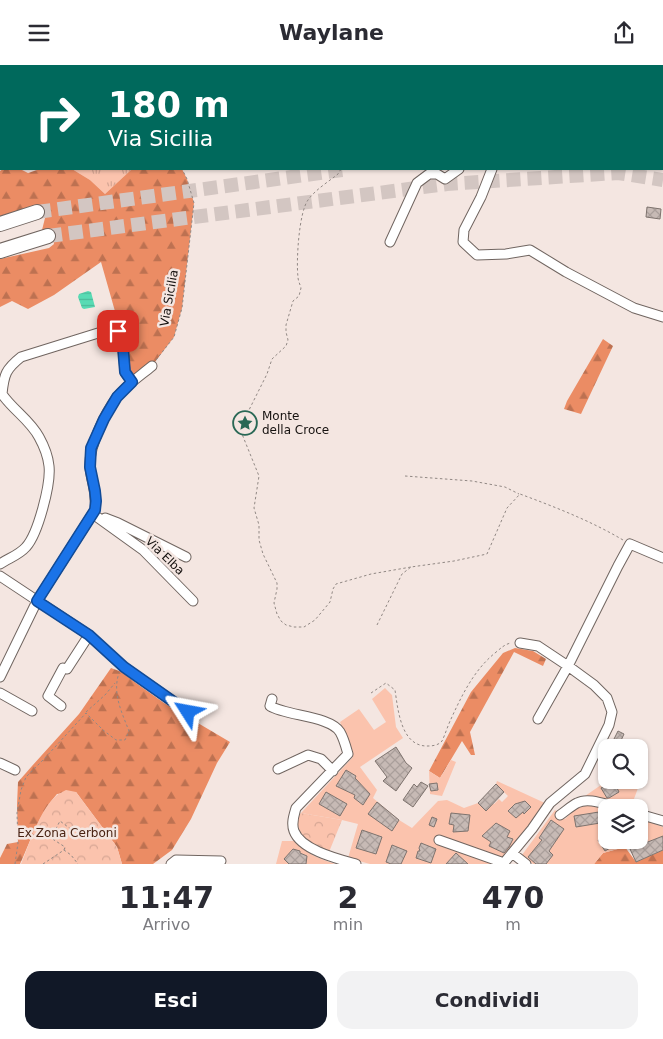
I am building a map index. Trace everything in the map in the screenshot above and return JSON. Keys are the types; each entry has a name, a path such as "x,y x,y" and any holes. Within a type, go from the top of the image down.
{"highway":[{"path":"0,224 37,212"},
{"path":"0,251 48,236"}],"street":[{"path":"390,242 417,183 429,175 437,174 445,179 458,170"},
{"path":"492,170 481,197 464,230 463,242 477,255 506,254 530,250 566,272 634,308 663,317"},
{"path":"0,563 19,553 32,538 50,480 46,451 38,435 29,422 9,404 2,394 3,379 10,366 22,357 111,329 118,331 122,336 125,372 132,382"},
{"path":"0,677 37,601 95,510 95,491 90,467 91,448 104,419 117,397 152,366"},
{"path":"92,514 118,523 186,557"},
{"name":"Via Elba","path":"92,514 143,549 193,601"},
{"path":"538,719 568,666 630,545 663,557"},
{"path":"0,577 89,635 124,667 188,712"},
{"path":"61,706 48,696 62,668 67,669 89,635"},
{"path":"439,840 504,864 550,803 585,774 609,725 612,712 607,698 594,685 538,647 520,643"},
{"path":"0,693 32,711"},
{"path":"272,699 270,706 278,711 327,721 339,730 348,755 296,807 293,819 294,832 305,844 321,853 356,864"},
{"path":"278,769 308,755 321,759 333,771"},
{"path":"0,763 15,770"},
{"path":"560,815 578,803 584,801 598,802"},
{"path":"648,817 663,821"},
{"path":"512,853 526,864"},
{"path":"171,864 176,860 221,861"}],"path":[{"name":"Via Sicilia","path":"152,366 174,337 182,308 194,203 188,179 183,170"},
{"path":"340,170 308,200 303,211 298,243 298,279 301,288 299,296 292,301 286,325 288,340 286,346 272,359 267,374 245,418 242,434 259,476 254,508 263,554 277,583 274,603 277,614 286,625 304,627 315,620 330,602 336,584 343,581 371,574 487,554 507,508 520,494"},
{"path":"405,477 472,481 505,487 603,528 630,545"},
{"path":"377,625 402,575 411,567"},
{"path":"371,693 386,683 395,690 399,719 410,740 424,747 434,746 442,742 462,693 485,661 506,644 520,643"},
{"path":"16,864 18,843 17,813 21,790 26,777 116,683 120,671 124,667"},
{"path":"86,713 116,740 126,740 129,731 120,706 116,683"},
{"path":"72,829 60,821 51,838 65,847 64,850 78,864"},
{"path":"43,864 64,850"}],"green space":[{"path":"22,170 28,173 37,170 74,170 90,180 105,194 131,170 182,170 194,203 182,308 174,337 152,366 132,382 125,372 122,336 101,262 54,295 28,309 12,301 0,307 0,259 49,248 54,244 53,239 48,233 42,230 45,218 44,214 39,210 0,220 0,171"},
{"path":"74,170 131,170 105,194 90,180"},
{"path":"603,339 613,346 581,414 564,409 567,401"},
{"path":"515,648 533,651 546,659 543,666 514,652 470,732 475,755 471,755 462,741 440,778 429,771 471,692 503,653"},
{"path":"111,668 122,672 164,703 230,742 217,763 191,819 172,850 153,864 122,864 117,847 76,792 57,794 40,819 20,864 0,864 0,858 7,844 18,842 18,782 79,714"},
{"path":"385,688 392,695 396,727 403,738 360,767 377,790 373,798 399,820 412,828 438,801 447,800 464,808 478,803 486,810 499,799 502,802 508,796 496,784 497,781 547,804 505,862 452,849 468,856 500,864 370,864 348,858 358,824 301,813 353,757 340,722 359,709 374,730 386,722 372,699"},
{"path":"451,760 456,762 442,796 430,794 429,771 440,778"},
{"path":"598,787 598,789 638,789 634,799 598,799 585,796"},
{"name":"Ex Zona Cerboni","path":"66,790 76,792 117,847 122,864 21,864 45,809 58,794"},
{"path":"586,804 598,805 598,849 618,849 603,853 594,864 533,864 522,855 555,810 565,819 573,811"},
{"path":"301,813 342,820 329,852 306,840 303,836 296,817"},
{"path":"648,821 663,827 663,836 648,842"},
{"path":"63,823 87,840 76,855 51,838"},
{"path":"282,841 294,841 313,855 335,864 276,864"},
{"path":"626,849 636,862 663,850 663,864 594,864 603,853"}],"shaded area":[{"path":"91,292 95,307 84,309 78,297 79,294"}],"building":[{"path":"647,207 661,209 660,219 646,217"},
{"path":"618,731 624,734 622,739 614,739"},
{"path":"396,747 406,763 412,768 396,791 383,781 387,777 375,761"},
{"path":"346,770 356,776 355,778 370,794 363,805 354,798 355,795 336,786"},
{"path":"421,782 428,786 413,807 403,800 414,784 417,787"},
{"path":"437,783 438,790 431,791 429,784"},
{"path":"496,784 504,792 486,811 478,803"},
{"path":"602,789 618,789 619,792 607,798"},
{"path":"326,792 347,804 340,816 319,804"},
{"path":"525,801 531,807 524,814 523,812 516,818 508,811 515,804"},
{"path":"377,802 399,820 392,831 368,814"},
{"path":"598,812 598,823 576,827 574,816"},
{"path":"451,813 470,815 468,831 453,832 454,825 449,824"},
{"path":"432,817 437,819 434,827 429,825"},
{"path":"551,820 564,829 549,851 553,855 546,864 536,864 528,857 542,840 539,838"},
{"path":"496,823 510,831 507,837 513,839 504,853 489,846 491,842 482,836"},
{"path":"362,830 382,837 376,854 356,848"},
{"path":"663,836 663,850 636,862 630,849 648,849 648,842"},
{"path":"421,843 436,849 431,863 416,858 418,851 420,851"},
{"path":"392,845 407,851 401,864 386,862"},
{"path":"293,849 307,856 306,864 289,864 284,859"},
{"path":"456,853 468,864 446,864"}],"tunnel":[{"path":"37,212 342,170"},
{"path":"48,236 447,184 618,173 663,180"}],"place":[{"name":"Monte della Croce","path":"245,423"}],"route":[{"path":"118,331 122,336 125,372 132,382 117,397 104,419 91,448 90,467 95,491 95,510 37,601 89,635 124,667 188,712"}]}
